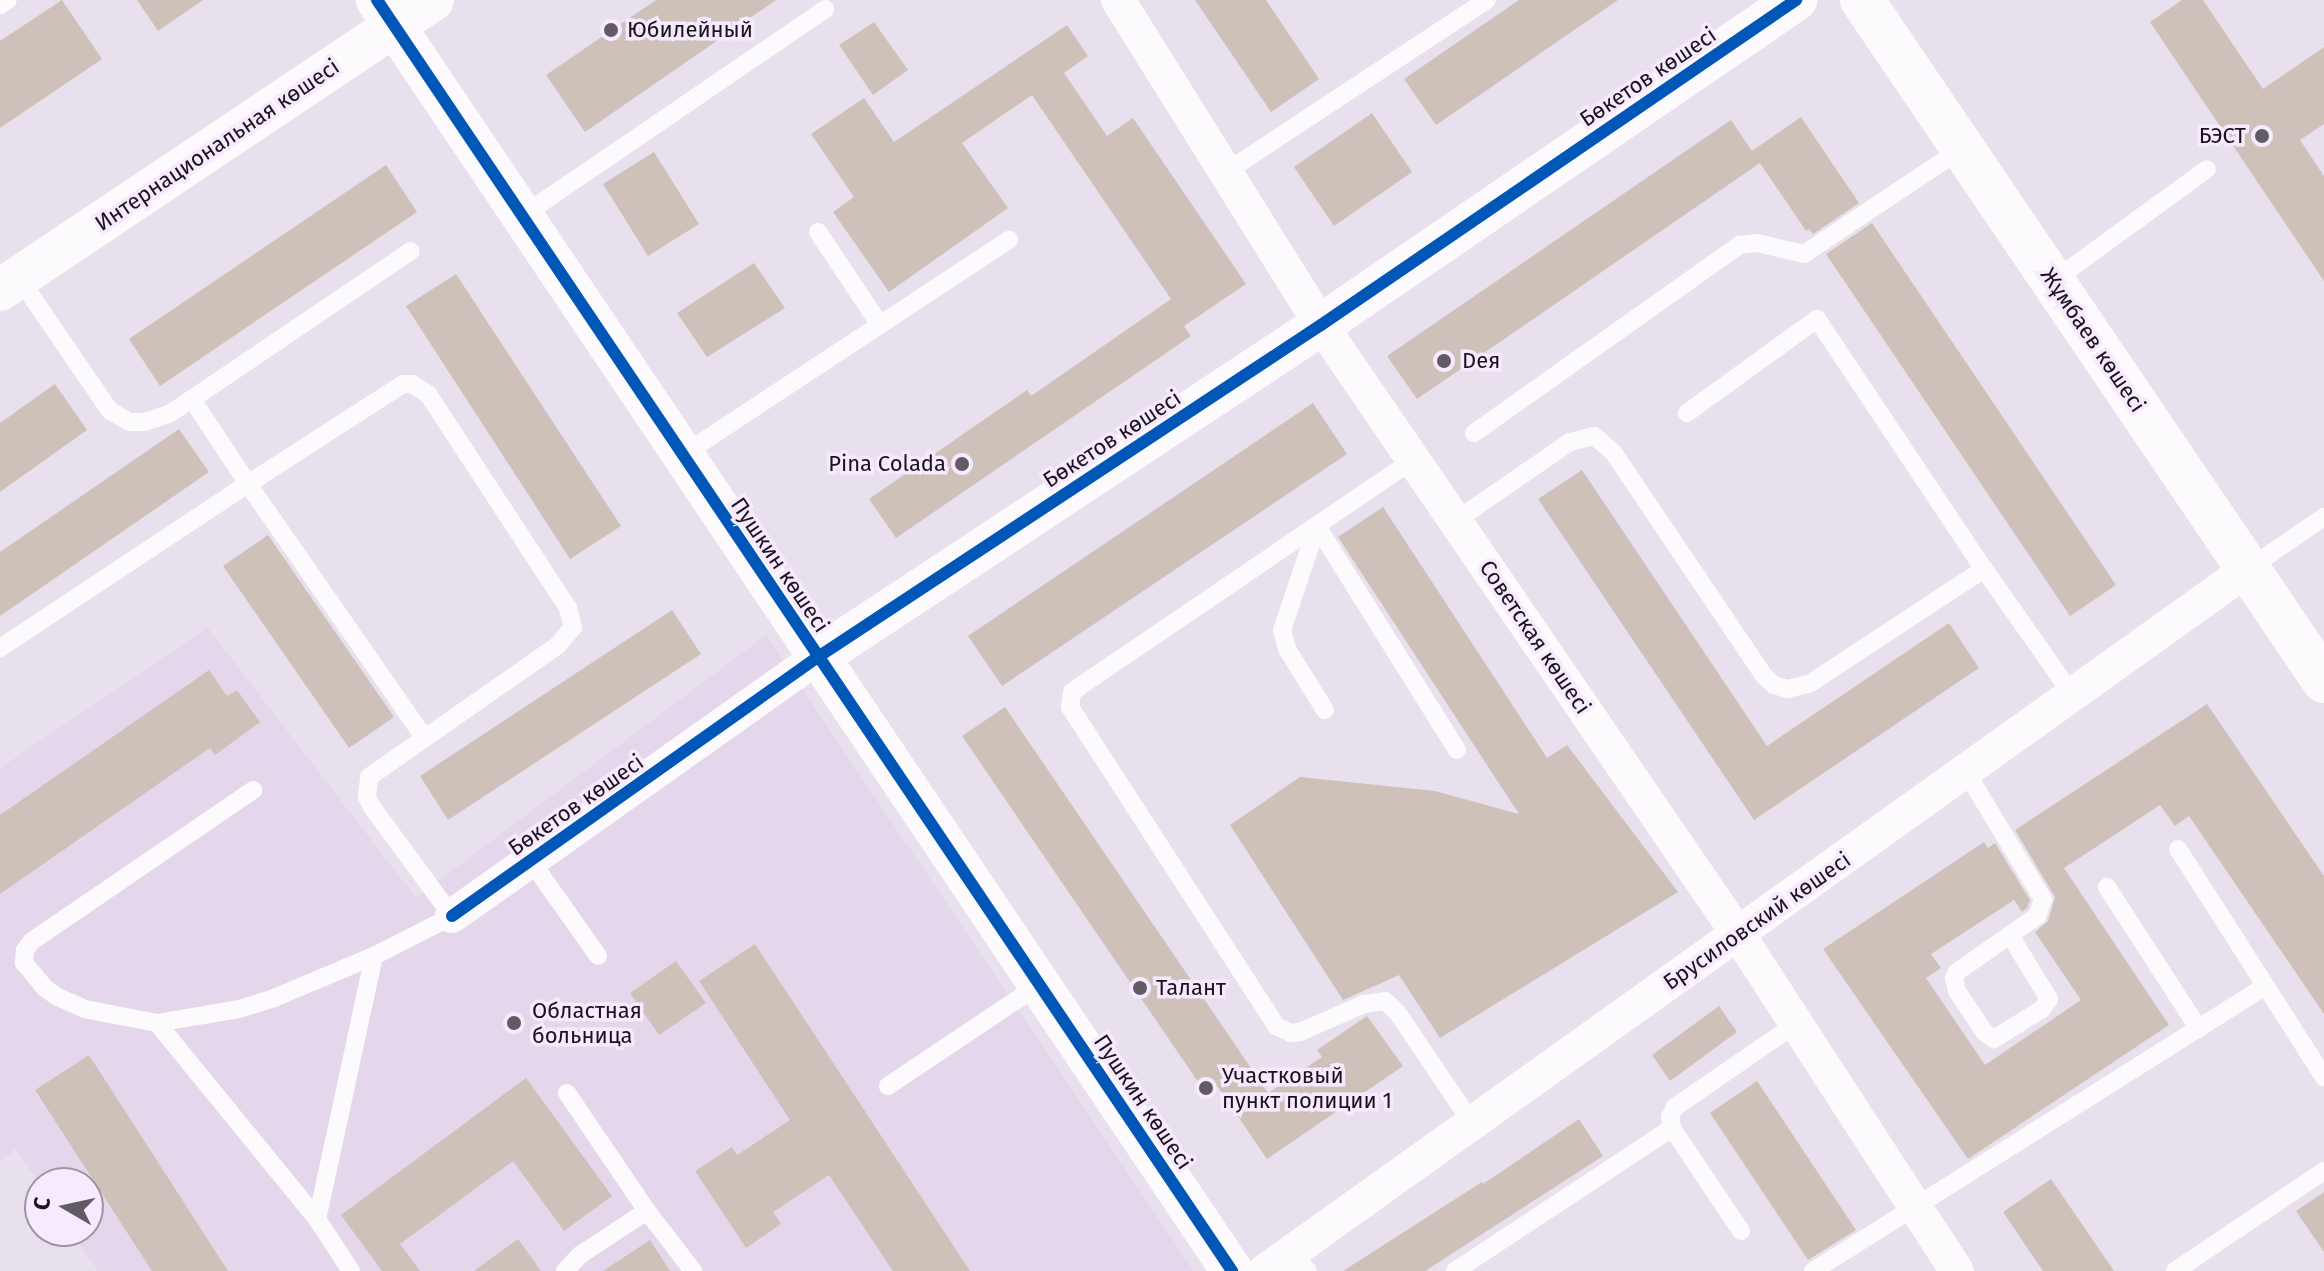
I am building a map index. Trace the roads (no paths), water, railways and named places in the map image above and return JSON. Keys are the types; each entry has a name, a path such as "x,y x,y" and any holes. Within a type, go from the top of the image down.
{"main road":[{"name":"Жұмбаев көшесі","path":"1862,0 2324,681"}],"street":[{"name":"Интернациональная көшесі","path":"9,284 385,13 433,0"},
{"name":"Советская көшесі","path":"1118,0 1223,174 1321,325 1738,934 1918,1206 1957,1271"},
{"name":"Бөкетов көшесі","path":"452,916 818,657 1321,325 1796,0"},
{"name":"Пушкин көшесі","path":"385,13 1232,1271"},
{"name":"Брусиловский көшесі","path":"1288,1265 1472,1123 2248,569"}],"lane":[{"path":"0,5 8,0"},
{"path":"1223,174 1487,0"},
{"path":"522,216 825,9"},
{"path":"1474,433 1740,245 1757,243 1804,254 1963,148"},
{"path":"2053,281 2207,169"},
{"path":"818,232 880,325"},
{"path":"681,456 1009,240"},
{"path":"9,284 105,406 116,416 138,423 158,419 192,399 411,251"},
{"path":"1687,413 1817,319 2071,693"},
{"path":"0,648 393,388 412,384 428,394 568,608 573,627 558,645 377,769 366,787 367,797 452,916 313,984 239,1009 157,1023 85,1009 45,988 24,963 25,950 32,941 253,790"},
{"path":"192,399 424,737"},
{"path":"1455,521 1570,442 1594,436 1613,452 1765,677 1774,685 1787,689 1809,684 1984,569"},
{"path":"1413,460 1078,688 1069,699 1070,707 1276,1026 1291,1033 1300,1032 1364,1004 1385,1001 1397,1012 1472,1123"},
{"path":"2248,569 2324,517"},
{"path":"1317,526 1282,630 1287,649 1325,710"},
{"path":"1317,526 1457,750"},
{"path":"1966,772 2043,899 2041,912 2010,935 1954,978 1957,991 1978,1023 1994,1039 2042,1009 2049,999 2010,935"},
{"path":"2178,849 2324,1077"},
{"path":"531,861 598,956"},
{"path":"2107,887 2199,1029"},
{"path":"317,1219 374,956"},
{"path":"888,1086 1039,985"},
{"path":"1813,1271 2264,987"},
{"path":"157,1023 317,1219 351,1271"},
{"path":"1741,1231 1672,1128 1670,1117 1675,1107 1797,1023"},
{"path":"567,1093 647,1211 693,1271"},
{"path":"1455,1271 1672,1128"},
{"path":"2175,1271 2324,1171"},
{"path":"565,1271 580,1255 647,1211"}],"place":[{"name":"Юбилейный","path":"611,30"},
{"name":"БЭСТ","path":"2262,136"},
{"name":"Deя","path":"1444,361"},
{"name":"Pina Colada","path":"962,464"},
{"name":"Талант","path":"1140,988"},
{"name":"Областная больница","path":"514,1023"},
{"name":"Участковый пункт полиции 1","path":"1206,1088"}]}
